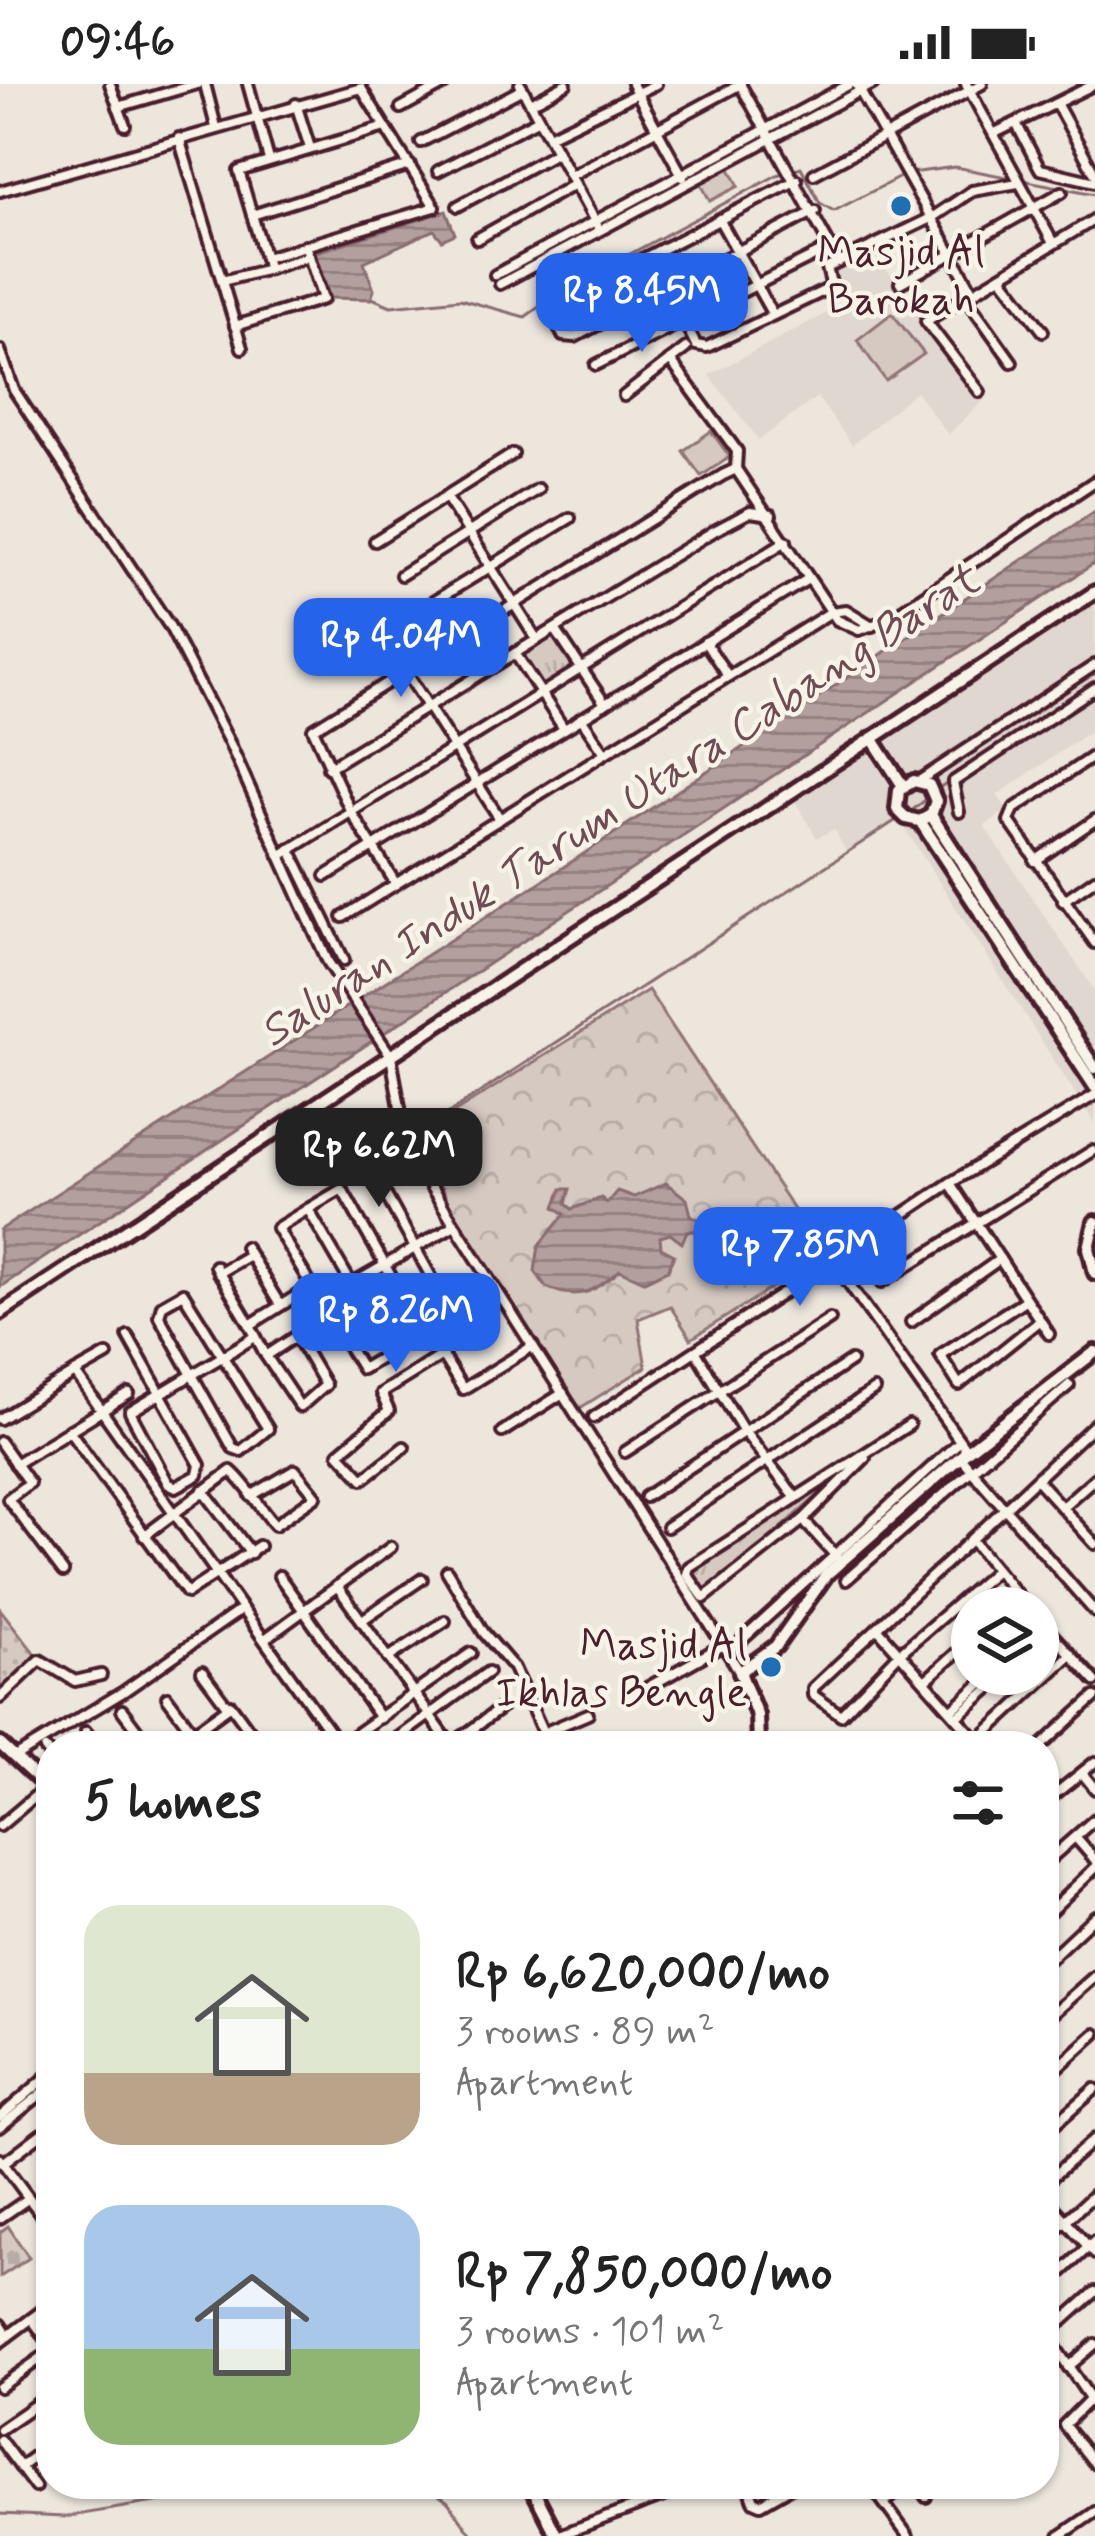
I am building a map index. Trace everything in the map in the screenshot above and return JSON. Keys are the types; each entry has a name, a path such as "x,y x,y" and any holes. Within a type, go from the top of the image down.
{"street":[{"path":"110,84 125,125"},
{"path":"118,107 159,89 201,84 216,127"},
{"path":"248,84 269,160"},
{"path":"303,84 308,100"},
{"path":"401,108 445,84"},
{"path":"531,103 566,84"},
{"path":"548,136 634,89 656,84"},
{"path":"477,239 741,84 839,262"},
{"path":"498,280 856,86 872,84"},
{"path":"814,174 982,84"},
{"path":"0,191 358,86 435,207 265,258"},
{"path":"421,142 522,86 597,226"},
{"path":"856,86 933,217 969,294 1012,362"},
{"path":"994,133 1057,105 1078,88 1094,87"},
{"path":"968,88 1053,243"},
{"path":"634,89 684,178"},
{"path":"296,103 310,148"},
{"path":"1057,105 1095,178"},
{"path":"438,171 539,119"},
{"path":"1016,124 1040,169 1095,178"},
{"path":"269,269 239,171 385,128"},
{"path":"179,138 242,348"},
{"path":"458,206 557,152"},
{"path":"252,214 410,165"},
{"path":"796,178 554,305 550,311 563,336 575,337 815,211"},
{"path":"642,259 680,323 701,348 832,287 826,269 933,217 972,191 1018,182"},
{"path":"900,283 1062,192"},
{"path":"719,220 773,315"},
{"path":"980,392 926,326 929,316 1095,220"},
{"path":"235,326 322,299 305,245"},
{"path":"596,365 832,247"},
{"path":"222,281 309,256"},
{"path":"1001,276 1043,331"},
{"path":"624,396 686,348"},
{"path":"0,350 4,373 170,627 329,964 392,1056 412,1149 453,1226 724,1645 758,1715 758,1731"},
{"path":"670,360 737,451 736,469 772,516 808,579 831,612 851,628 874,626 1095,481"},
{"path":"375,541 513,454"},
{"path":"396,884 351,812 313,729 736,469"},
{"path":"401,575 538,489"},
{"path":"447,498 537,640"},
{"path":"328,767 750,512 772,516"},
{"path":"423,608 570,518"},
{"path":"280,856 786,541"},
{"path":"326,875 808,579"},
{"path":"0,1313 1095,592"},
{"path":"343,917 831,612"},
{"path":"555,629 605,704"},
{"path":"705,642 728,676"},
{"path":"515,653 564,729"},
{"path":"903,785 919,781 1095,665"},
{"path":"406,672 500,819"},
{"path":"959,812 953,782 1095,688"},
{"path":"1030,708 1042,723"},
{"path":"581,718 605,753"},
{"path":"872,738 903,785 897,809 906,818 925,818"},
{"path":"968,750 979,766"},
{"path":"1093,939 1035,861 1010,815 1095,754"},
{"path":"919,781 935,794 925,818"},
{"path":"925,818 976,880 1095,1068"},
{"path":"848,1251 1095,1091 964,889 925,818"},
{"path":"1035,861 1095,820"},
{"path":"290,849 344,960"},
{"path":"1063,901 1095,879"},
{"path":"964,889 976,880"},
{"path":"882,1282 1091,1151"},
{"path":"308,1209 391,1352 362,1369 277,1228 308,1209 343,1190 384,1267 425,1329 450,1307 372,1170"},
{"path":"950,1183 1049,1334"},
{"path":"1095,1222 1089,1248 1095,1273"},
{"path":"321,1302 453,1226"},
{"path":"280,1305 247,1251 216,1270 299,1407 326,1384 297,1337"},
{"path":"911,1322 1000,1259"},
{"path":"594,1417 838,1262 962,1450 971,1471 1095,1612"},
{"path":"250,1325 311,1286"},
{"path":"188,1294 225,1358 268,1429 241,1451 233,1448 192,1378 159,1316 162,1305 188,1294"},
{"path":"1025,1300 940,1355 959,1385 1040,1320"},
{"path":"266,1356 327,1316"},
{"path":"625,1452 830,1318"},
{"path":"128,1336 159,1397 200,1465 197,1474 176,1487 168,1483 130,1412 159,1397 192,1378 255,1337"},
{"path":"1066,1371 1095,1341"},
{"path":"434,1342 464,1389 533,1346"},
{"path":"696,1352 743,1430 796,1498"},
{"path":"742,1640 962,1450 1095,1352"},
{"path":"0,1419 107,1355"},
{"path":"404,1447 363,1480 339,1453 388,1411 381,1393 442,1355"},
{"path":"645,1497 851,1361"},
{"path":"76,1373 329,1731"},
{"path":"846,1580 1069,1385"},
{"path":"667,1527 874,1390"},
{"path":"502,1432 563,1393"},
{"path":"15,1464 129,1394"},
{"path":"995,1570 900,1653 842,1715 834,1714 813,1695 813,1688 1095,1424"},
{"path":"865,1458 803,1520 707,1597 687,1574 909,1425"},
{"path":"69,1430 187,1593 260,1546"},
{"path":"0,1442 29,1483 8,1499 63,1572"},
{"path":"740,1672 776,1646 826,1575 962,1450"},
{"path":"144,1536 232,1471 251,1496 277,1526 316,1496 295,1470 251,1496"},
{"path":"1062,1507 1095,1478"},
{"path":"1037,1480 1095,1544"},
{"path":"203,1490 251,1553"},
{"path":"803,1520 836,1556"},
{"path":"1086,1534 1095,1527"},
{"path":"970,1539 1009,1587"},
{"path":"265,1639 391,1547"},
{"path":"447,1571 484,1633 514,1668 542,1731"},
{"path":"279,1576 380,1718"},
{"path":"362,1620 422,1579"},
{"path":"337,1586 441,1731"},
{"path":"58,1731 242,1609"},
{"path":"388,1658 445,1621"},
{"path":"877,1628 967,1731"},
{"path":"1059,1644 1095,1682"},
{"path":"643,1690 724,1645"},
{"path":"361,1731 471,1653"},
{"path":"991,1731 1070,1655"},
{"path":"926,1680 951,1658"},
{"path":"0,1698 40,1660 75,1681 100,1675"},
{"path":"202,1672 249,1731"},
{"path":"407,1731 488,1672"},
{"path":"954,1714 972,1695"},
{"path":"954,1714 979,1695"},
{"path":"167,1697 192,1731"},
{"path":"1058,1731 1095,1697"},
{"path":"194,1731 228,1707"},
{"path":"475,1731 501,1708"},
{"path":"122,1709 138,1731"},
{"path":"548,1731 588,1714"},
{"path":"0,1744 36,1777"},
{"path":"15,1757 36,1744"},
{"path":"1059,1791 1095,1762"},
{"path":"1082,1773 1095,1789"},
{"path":"0,1826 36,1799"},
{"path":"1059,1851 1095,1819"},
{"path":"1059,1901 1095,1864 1075,1837"},
{"path":"1059,1950 1095,1916"},
{"path":"1059,2008 1095,1976"},
{"path":"1059,2066 1095,2034"},
{"path":"0,2117 36,2086"},
{"path":"1059,2121 1095,2089"},
{"path":"0,2127 36,2098"},
{"path":"36,2138 1,2162 36,2208"},
{"path":"1059,2171 1095,2139"},
{"path":"1059,2227 1095,2194"},
{"path":"0,2218 29,2198"},
{"path":"1059,2213 1093,2248 1059,2276"},
{"path":"1059,2324 1095,2292"},
{"path":"0,2324 4,2339 36,2316"},
{"path":"32,2319 36,2325"},
{"path":"1068,2367 1095,2344"},
{"path":"1059,2353 1093,2396 1064,2425 1095,2464"},
{"path":"0,2387 36,2359"},
{"path":"0,2429 36,2404"},
{"path":"0,2440 35,2487"},
{"path":"20,2467 36,2455"},
{"path":"538,2499 557,2536 656,2499"},
{"path":"881,2499 908,2536"},
{"path":"884,2503 889,2499"},
{"path":"1060,2536 1095,2512"}],"shaded area":[{"path":"446,211 455,234 442,240 434,230 364,262 374,290 371,299 329,298 313,253"},
{"path":"874,252 983,401 948,435 916,391 852,445 817,397 759,440 709,375 844,304 831,272"},
{"path":"1095,511 1095,563 0,1287 0,1230 579,857"},
{"path":"1095,584 1095,728 997,795 1008,810 984,826 1095,991 1095,1124 898,818 847,853 834,829 817,838 787,788"},
{"path":"666,1183 687,1199 691,1215 701,1221 699,1231 687,1231 682,1243 670,1234 660,1237 661,1248 674,1255 668,1270 644,1281 620,1270 594,1289 577,1294 546,1287 535,1271 539,1246 565,1214 555,1207 562,1189 570,1189 566,1204 572,1209 601,1198 607,1203 617,1191 634,1197"}],"green space":[{"path":"729,167 739,186 710,201 700,182"},
{"path":"892,313 924,354 886,381 857,340"},
{"path":"711,431 730,457 701,476 683,451"},
{"path":"555,629 581,668 541,693 515,653"},
{"path":"648,990 824,1255 691,1339 670,1306 638,1319 646,1367 580,1408 459,1224 411,1127 436,1124"},
{"path":"843,1473 707,1594 690,1570"},
{"path":"0,1609 40,1660 0,1695"},
{"path":"8,2226 29,2258 0,2277 0,2232"}],"waterway":[{"path":"372,298 391,306 460,299 525,317 563,290 777,175 801,167 820,203 834,211 902,176"},
{"path":"911,173 955,167 1095,194"},
{"path":"1073,698 1095,683"},
{"path":"939,788 952,779"},
{"path":"909,813 929,797"},
{"path":"418,1133 898,819"},
{"path":"0,2514 64,2517 173,2499"},
{"path":"444,2499 473,2536"}],"place":[{"name":"Masjid Al Barokah","path":"901,206"},
{"name":"Masjid Al Ikhlas Bengle","path":"771,1667"}],"water label":[{"name":"Saluran Induk Tarum Utara Cabang Barat","path":"618,804"}]}
